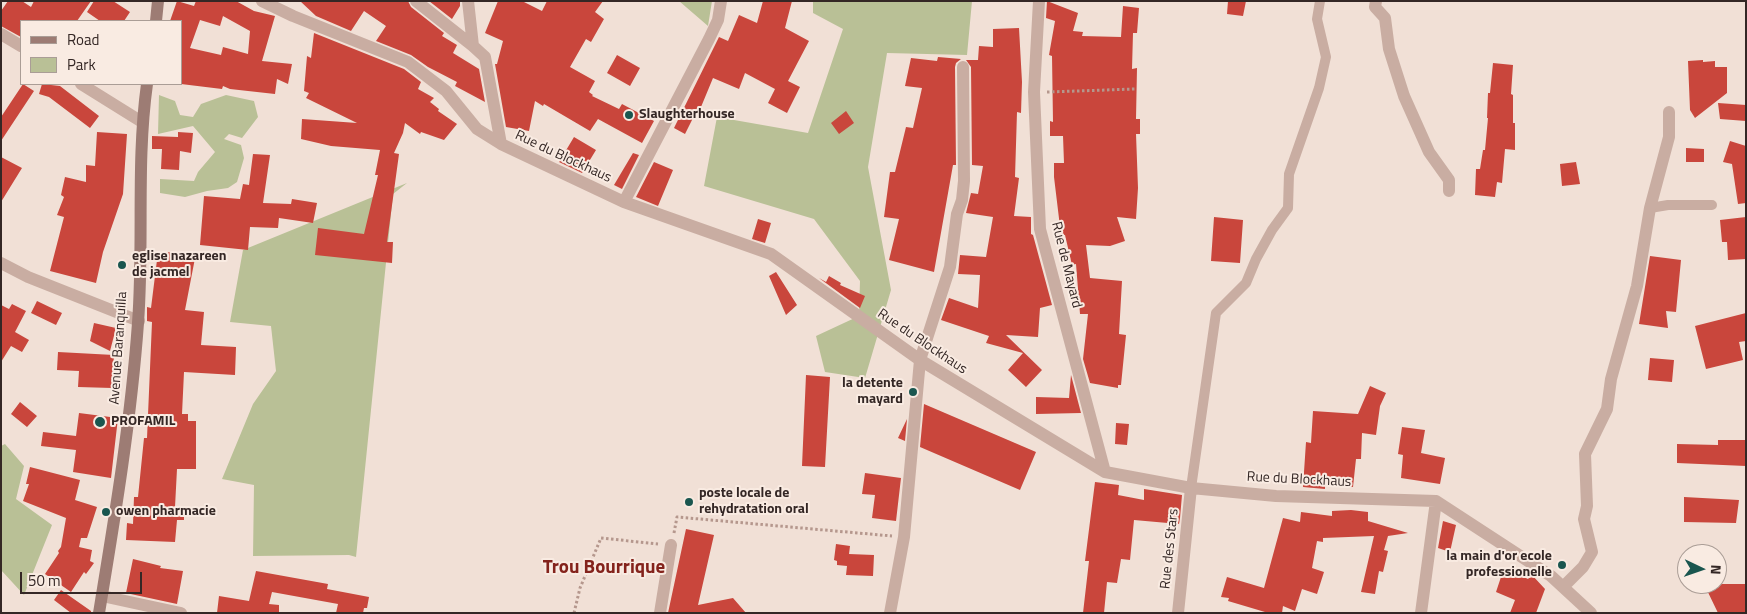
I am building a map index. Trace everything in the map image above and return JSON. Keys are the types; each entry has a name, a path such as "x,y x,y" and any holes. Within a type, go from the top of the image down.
{"main road":[{"path":"156,20 158,1"},
{"name":"Avenue Baranquilla","path":"100,613 126,447 138,321 142,122 147,85"}],"street":[{"name":"Rue du Blockhaus","path":"262,1 293,16 408,62 446,91 476,129 501,144 624,202 771,254 920,360 1105,472 1192,488 1276,496 1436,501"},
{"path":"416,1 485,57 501,144"},
{"path":"468,1 473,46"},
{"path":"624,202 709,39 718,20 721,1"},
{"name":"Rue de Mayard","path":"1039,1 1034,92 1040,229 1105,472"},
{"path":"1376,1 1375,7 1385,18 1389,49 1404,96 1429,152 1449,180 1449,191"},
{"path":"1,34 20,45"},
{"path":"890,613 904,537 920,360 950,267 957,214 962,200 964,181 963,67"},
{"path":"83,85 142,122"},
{"path":"1564,587 1583,567 1592,552 1584,519 1587,506 1585,454 1607,409 1611,379 1637,286 1650,208 1669,137 1669,112"},
{"path":"1,262 28,277 138,321"},
{"name":"Rue des Stars","path":"1178,613 1192,488"},
{"path":"1420,613 1436,501 1551,576 1591,613"},
{"path":"660,613 671,545"},
{"path":"102,596 181,613"}],"lane":[{"path":"1192,488 1216,314 1246,283 1256,259 1272,230 1288,208 1289,174 1319,88 1326,58 1317,19 1320,1"},
{"path":"1650,208 1668,205 1712,205"}],"path":[{"path":"1034,92 1135,89"},
{"path":"574,613 580,588 601,538 671,545 678,517 904,537"}],"green space":[{"path":"679,1 712,1 708,26"},
{"path":"813,1 972,1 967,55 887,53 868,167 891,290 865,378 825,372 816,336 859,316 860,281 814,219 704,186 717,117 808,133 843,29 813,13"},
{"path":"159,95 175,101 180,115 193,117 201,104 226,95 254,101 258,117 242,138 229,134 224,139 241,145 244,158 237,182 228,188 185,197 160,193 160,179 194,181 198,172 215,152 193,126 158,134"},
{"path":"407,183 393,194 356,557 349,555 253,556 254,485 222,479 253,404 276,371 271,326 230,322 243,250"},
{"path":"5,444 24,466 16,499 52,525 24,595 1,570 1,446"}],"building":[{"path":"8,1 22,1 31,7 34,1 91,1 78,20 20,20 20,36 1,26 1,11"},
{"path":"94,1 113,1 130,12 125,20 99,20 87,12"},
{"path":"177,1 194,6 196,1 236,1 254,11 275,16 262,61 292,64 288,84 277,79 275,94 230,89 223,86 222,89 182,84 182,20 170,20","holes":["223,16 250,31 248,54 223,47 221,55 190,48 200,20 220,26"]},
{"path":"300,1 408,1 411,7 444,33 442,36 457,45 453,53 479,69 485,102 455,86 457,82 428,67 411,55 376,41 386,26 364,11 351,31 316,16"},
{"path":"429,1 460,1 460,6 452,19"},
{"path":"498,1 522,1 542,11 547,1 603,1 595,12 604,19 591,42 586,39 570,67 595,81 589,92 592,96 619,109 622,104 654,121 642,143 598,119 590,131 544,104 543,106 535,101 529,131 506,127 495,64 497,64 503,41 485,33"},
{"path":"763,1 792,1 785,28 809,41 788,81 800,87 787,113 768,103 775,89 745,73 739,89 713,78 701,107 699,106 685,134 674,128 719,37 728,41 739,15 757,23"},
{"path":"1047,1 1078,13 1073,31 1083,32 1082,36 1121,37 1123,6 1139,8 1137,33 1133,33 1132,69 1137,68 1136,119 1140,119 1140,134 1136,134 1138,188 1136,219 1117,217 1125,241 1110,246 1086,245 1090,278 1122,281 1119,334 1126,335 1121,385 1118,385 1118,388 1090,383 1083,359 1088,314 1080,314 1076,264 1072,265 1065,235 1061,235 1054,177 1054,163 1064,163 1063,136 1050,136 1050,121 1053,122 1052,56 1049,55 1055,21 1046,18"},
{"path":"1228,1 1246,1 1243,16 1227,14"},
{"path":"1019,28 1022,82 1021,113 1017,112 1015,177 1019,178 1014,216 1031,217 1031,234 1033,235 1052,305 1040,308 1038,337 1006,335 1042,370 1026,387 1008,370 1023,353 986,343 989,336 941,320 949,298 978,308 980,275 958,274 960,255 986,257 993,217 966,213 971,193 978,194 983,166 972,165 971,67 966,60 978,60 979,46 993,47 993,29"},
{"path":"314,33 404,69 421,82 418,89 434,98 430,102 439,109 438,111 457,124 444,140 421,132 420,134 405,123 403,133 394,153 399,154 387,242 393,242 392,263 315,255 318,228 364,234 378,175 375,175 380,150 331,146 301,139 302,119 357,123 306,98 309,93 304,91 307,56 311,58"},
{"path":"617,55 640,68 630,86 607,73"},
{"path":"938,57 961,59 956,63 955,67 956,165 953,165 934,272 889,260 899,219 884,217 890,172 895,172 906,127 913,128 922,88 905,86 911,58 937,61"},
{"path":"1703,60 1703,62 1715,61 1715,67 1727,67 1727,93 1695,118 1690,110 1688,61"},
{"path":"1493,63 1513,65 1511,94 1513,95 1513,123 1515,123 1515,150 1505,149 1502,183 1497,182 1495,197 1475,195 1476,169 1480,169 1483,150 1485,150 1488,93 1490,93"},
{"path":"22,85 34,91 1,141 1,117"},
{"path":"42,85 60,86 99,116 90,128 49,97 39,94"},
{"path":"1718,103 1746,105 1746,121 1720,119"},
{"path":"846,111 854,123 839,134 831,123"},
{"path":"97,132 127,134 123,194 103,252 96,283 50,271 64,217 57,215 64,197 61,195 65,177 86,182 86,165 95,166"},
{"path":"178,132 193,133 191,153 180,151 179,170 161,169 162,149 152,149 152,136 178,137"},
{"path":"574,137 596,150 582,173 559,162"},
{"path":"1730,141 1746,146 1746,203 1738,204 1732,164 1723,162"},
{"path":"1686,148 1704,149 1704,162 1686,162"},
{"path":"633,153 639,155 622,189 614,185"},
{"path":"253,154 270,155 263,203 291,204 292,199 317,203 313,223 279,218 278,228 250,227 248,250 200,245 204,196 240,199 243,184 249,185"},
{"path":"1,157 22,168 1,202"},
{"path":"654,162 673,170 658,206 636,197"},
{"path":"1576,162 1580,184 1562,186 1560,164"},
{"path":"1214,217 1243,220 1240,263 1211,261"},
{"path":"1746,217 1746,259 1728,260 1727,242 1722,242 1720,220"},
{"path":"758,219 771,223 765,243 752,239"},
{"path":"158,252 196,253 185,310 204,312 201,345 236,347 235,375 184,372 182,414 188,414 188,421 196,421 196,469 177,469 175,507 184,508 184,520 177,520 175,542 126,540 127,523 133,524 134,497 138,497 144,438 147,438 152,322 147,321 147,307 151,308"},
{"path":"1650,256 1681,260 1676,312 1666,311 1668,328 1639,324"},
{"path":"776,272 797,305 786,315 769,276"},
{"path":"829,276 841,283 840,285 865,296 860,308 819,278 826,282"},
{"path":"37,301 62,313 56,325 31,313"},
{"path":"12,304 26,311 15,332 29,340 22,352 11,346 1,362 1,305 9,309"},
{"path":"1746,313 1746,341 1739,342 1743,360 1706,369 1695,326"},
{"path":"94,323 116,328 110,351 90,341"},
{"path":"58,352 114,355 112,388 78,387 79,371 57,370"},
{"path":"1650,358 1674,360 1672,382 1648,380"},
{"path":"806,375 830,377 825,467 802,466"},
{"path":"1071,375 1081,413 1036,414 1036,397 1069,398"},
{"path":"1370,386 1386,393 1380,406 1376,435 1362,433 1361,459 1356,459 1353,487 1325,484 1325,489 1303,487 1306,442 1311,443 1313,411 1358,414"},
{"path":"20,402 37,416 27,427 11,414"},
{"path":"924,404 1036,452 1020,490 920,447"},
{"path":"79,413 118,418 111,478 73,472 76,450 41,446 43,432 76,436"},
{"path":"907,419 905,441 898,438"},
{"path":"1116,423 1129,424 1127,445 1115,444"},
{"path":"1402,427 1425,430 1421,453 1445,458 1440,484 1401,478 1403,455 1398,454"},
{"path":"1718,440 1746,440 1746,466 1677,463 1677,444 1718,445"},
{"path":"30,467 80,480 75,500 97,507 87,538 81,538 79,547 92,550 90,561 94,563 86,574 84,572 71,592 45,574 59,553 66,518 23,501 29,484 26,484"},
{"path":"865,473 901,478 896,521 872,518 875,495 862,494"},
{"path":"1095,482 1119,485 1118,495 1144,500 1144,489 1182,495 1180,518 1179,524 1134,520 1130,560 1121,559 1117,583 1107,582 1104,613 1083,613 1089,561 1085,561"},
{"path":"1684,497 1739,500 1736,523 1684,522"},
{"path":"1351,510 1368,512 1368,521 1408,533 1388,536 1384,550 1388,551 1383,572 1379,571 1375,594 1361,592 1374,536 1323,538 1323,542 1317,541 1312,568 1324,572 1317,594 1302,589 1295,611 1283,606 1282,613 1265,612 1228,601 1229,598 1221,597 1227,577 1264,588 1283,518 1300,522 1301,512 1332,516 1332,511"},
{"path":"1443,521 1456,525 1450,552 1438,548"},
{"path":"686,529 714,535 698,605 733,598 746,613 668,613"},
{"path":"836,544 850,546 849,554 874,555 873,576 846,575 847,566 837,565 837,561 834,560"},
{"path":"133,559 161,566 160,568 183,571 177,604 126,593"},
{"path":"1504,568 1528,579 1532,575 1545,589 1536,613 1510,613 1515,600 1496,592"},
{"path":"256,571 328,584 327,589 369,597 367,608 364,608 363,613 336,613 338,604 272,592 269,604 279,605 279,613 217,613 219,596 249,601"},
{"path":"1727,584 1746,584 1746,613 1718,613 1709,594 1727,594"},
{"path":"61,590 91,611 91,613 71,613 54,600"}],"place":[{"name":"Slaughterhouse","path":"629,115"},
{"name":"eglise nazareen de jacmel","path":"122,265"},
{"name":"la detente mayard","path":"913,392"},
{"name":"PROFAMIL","path":"100,422"},
{"name":"poste locale de rehydratation oral","path":"689,502"},
{"name":"owen pharmacie","path":"106,512"},
{"name":"la main d'or ecole professionelle","path":"1562,565"}],"district":[{"name":"Trou Bourrique","path":"604,568"}]}
